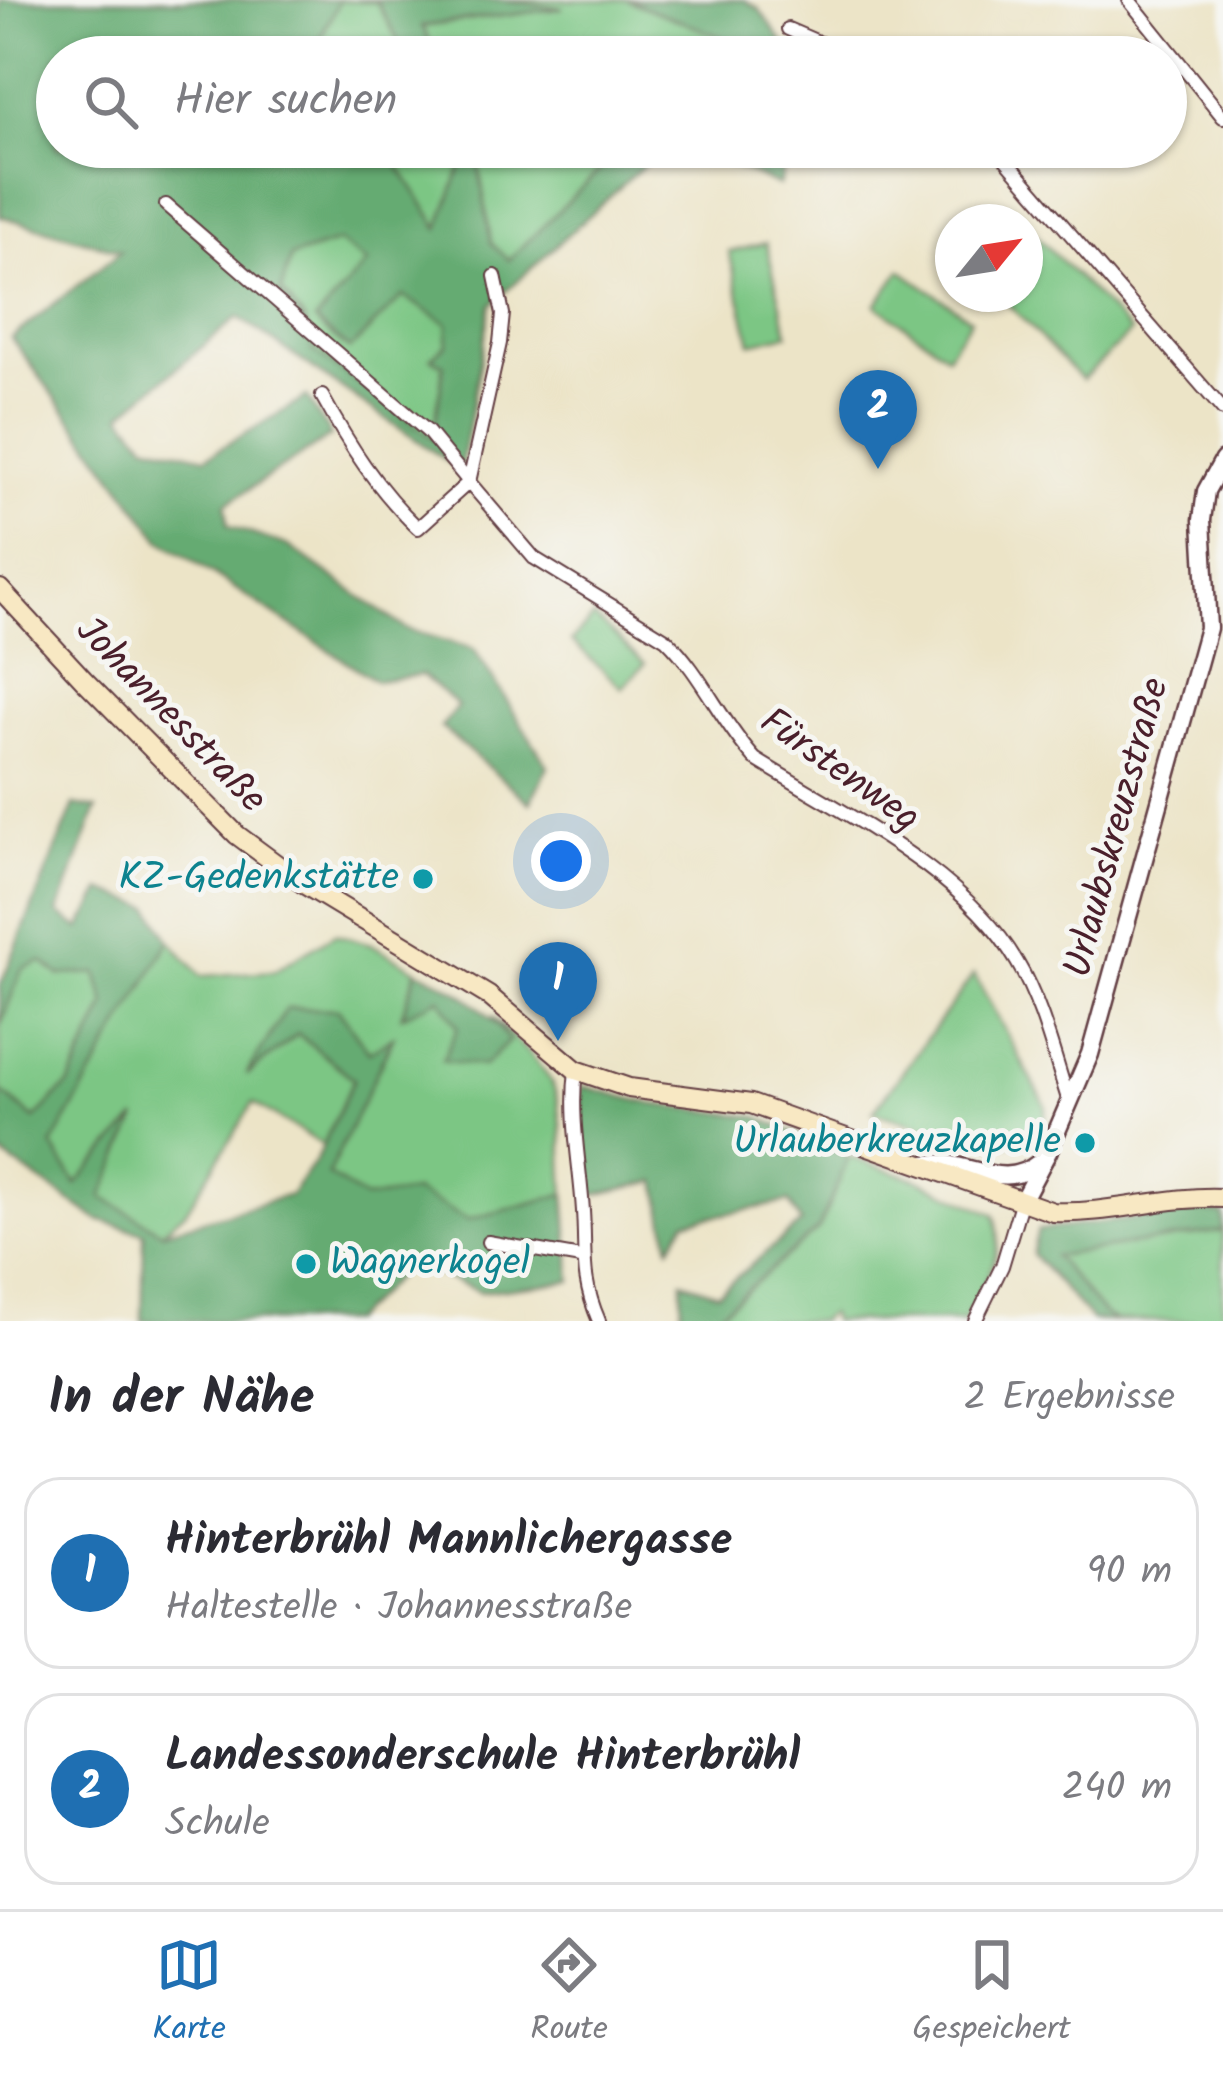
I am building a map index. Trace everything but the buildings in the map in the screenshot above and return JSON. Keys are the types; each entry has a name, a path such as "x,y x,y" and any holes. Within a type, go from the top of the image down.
{"main road":[{"name":"Johannesstraße","path":"0,589 237,835 302,883 489,996 576,1070 629,1088 751,1104 1053,1212 1081,1214 1223,1198"}],"street":[{"path":"1129,0 1158,36"},
{"path":"788,29 804,36"},
{"path":"1187,72 1223,117"},
{"path":"1013,168 1223,410"},
{"name":"Fürstenweg","path":"166,205 428,433 534,558 666,639 754,759 944,879 982,915 1018,963 1069,1102"},
{"path":"322,396 352,450 388,500 418,528 470,482 500,343 503,314 495,276"},
{"name":"Urlaubskreuzstraße","path":"1021,1203 1090,1054 1215,630 1202,520 1206,491 1223,460"},
{"path":"576,1070 572,1108 583,1214 581,1258 599,1321"},
{"path":"925,1164 946,1161 1008,1178 1037,1165 1048,1152"},
{"path":"975,1321 1002,1266 1021,1203"},
{"path":"488,1242 581,1258"}],"green space":[{"path":"0,0 340,0 321,36 36,36 36,168 400,168 439,228 461,168 479,168 491,243 509,260 602,168 641,168 491,305 460,470 238,317 122,414 146,443 206,457 307,397 331,436 226,504 228,526 289,546 406,629 474,649 548,766 530,803 441,727 458,706 422,675 376,681 161,540 11,338 121,251 0,216","holes":["338,242 367,263 315,321 350,349 403,296 448,324 447,344 431,357 444,365 433,439 313,350 305,321 281,291 291,257"]},
{"path":"340,0 377,2 396,36 322,36"},
{"path":"353,0 503,0 563,8 422,26 427,36 396,36 377,2"},
{"path":"503,0 627,0 720,36 425,36 420,27 557,9"},
{"path":"627,0 744,0 759,9 778,36 719,36"},
{"path":"400,168 461,168 440,229"},
{"path":"479,168 602,168 509,260 491,244"},
{"path":"737,168 784,168 779,186"},
{"path":"338,242 368,262 315,321 349,349 403,296 449,324 433,440 313,350 305,321 281,291 291,257"},
{"path":"1043,242 1131,332 1082,380 1016,312 1043,312"},
{"path":"766,243 788,334 751,343 729,252"},
{"path":"901,270 935,294 935,312 961,312 971,319 947,355 876,305"},
{"path":"594,617 645,664 622,688 571,641"},
{"path":"74,805 97,809 58,913 80,929 102,890 151,908 170,940 52,1145 76,1184 137,1118 102,1197 162,1232 290,1195 316,1160 354,1079 298,1034 246,1075 287,1008 338,1009 369,1052 393,1037 328,1175 365,1199 415,1192 468,1220 565,1194 572,1281 480,1292 411,1263 351,1321 142,1321 144,1233 98,1220 0,1154 0,1091 35,1119 70,1083 106,1005 97,973 59,975 42,961 22,969 0,1026 0,986"},
{"path":"335,934 371,944 417,970 402,1014 440,998 458,1027 443,1060 484,1065 509,1041 492,1016 530,1055 555,1091 565,1194 468,1220 415,1192 365,1199 328,1175 392,1040 369,1053 287,1008 250,1072 298,1034 354,1079 323,1145 253,1103 186,1211 162,1232 101,1197 134,1122 77,1185 51,1145 170,940 201,976 274,971"},
{"path":"42,961 59,975 97,972 106,1005 70,1083 35,1119 0,1091 0,1026 21,969"},
{"path":"417,970 469,999 509,1041 484,1066 442,1060 458,1027 440,998 402,1016"},
{"path":"974,974 1046,1106 1043,1139 992,1146 873,1112"},
{"path":"582,1086 652,1104 758,1117 849,1157 819,1228 710,1321 681,1321 682,1281 718,1293 801,1223 789,1202 686,1221 670,1247 657,1181 590,1196 578,1108"},
{"path":"849,1157 916,1179 994,1214 996,1256 964,1321 832,1321 829,1313 820,1321 710,1321 819,1228"},
{"path":"1199,1211 1223,1214 1223,1231 1054,1256 1105,1315 1116,1321 1091,1320 1032,1254 1038,1230"},
{"path":"1223,1231 1223,1321 1116,1321 1105,1315 1053,1256"}],"place":[{"name":"Landessonderschule Hinterbrühl","path":"878,469"},
{"name":"KZ-Gedenkstätte","path":"423,879"},
{"name":"Hinterbrühl Mannlichergasse","path":"558,1041"},
{"name":"Urlauberkreuzkapelle","path":"1085,1143"},
{"name":"Wagnerkogel","path":"306,1264"}]}
